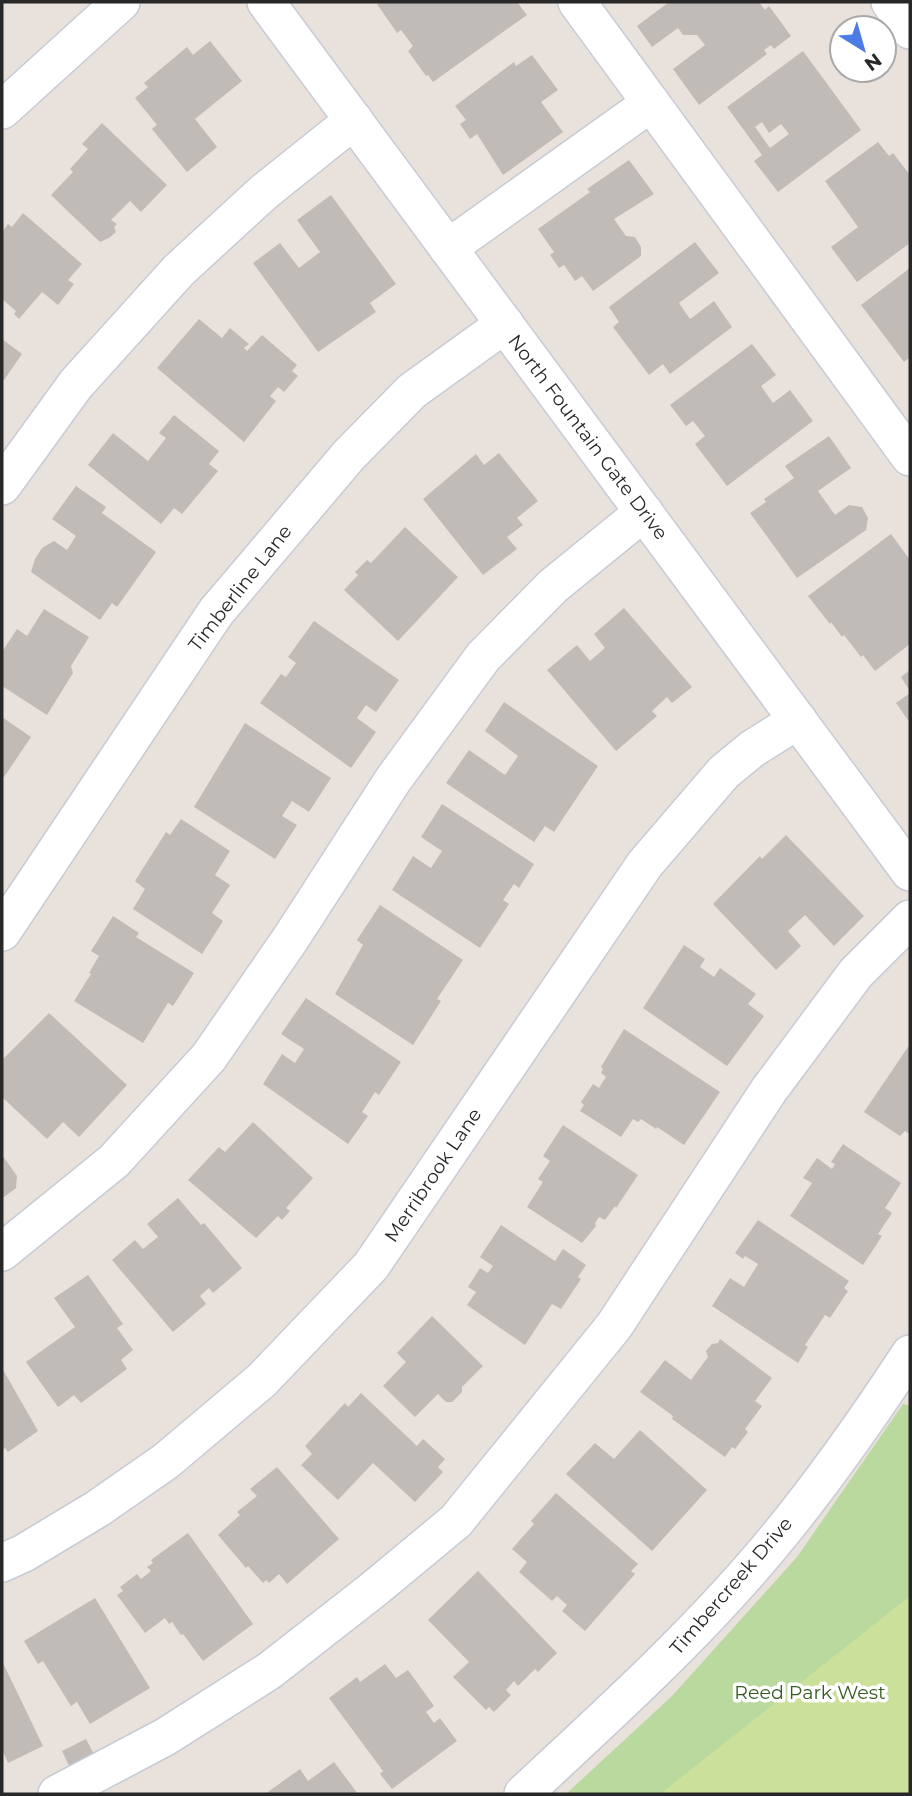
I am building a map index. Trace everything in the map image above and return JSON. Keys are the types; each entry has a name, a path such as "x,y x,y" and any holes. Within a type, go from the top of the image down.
{"street":[{"path":"2,110 121,2"},
{"name":"North Fountain Gate Drive","path":"266,2 910,872"},
{"path":"577,2 910,457"},
{"path":"890,2 910,30"},
{"path":"449,248 651,103"},
{"path":"2,486 76,384 179,270 264,192 354,120"},
{"name":"Timberline Lane","path":"2,932 216,612 349,455 412,391 505,324"},
{"path":"2,1252 114,1161 209,1057 291,938 393,780 483,657 552,586 644,512"},
{"name":"Merribrook Lane","path":"2,1563 24,1553 97,1509 166,1461 262,1380 371,1266 645,864 724,772 751,749 798,720"},
{"path":"57,1794 165,1737 269,1671 456,1521 614,1326 769,1090 856,973 910,919"},
{"name":"Timbercreek Drive","path":"523,1794 666,1660 750,1570 818,1484 910,1354"}],"green space":[{"name":"Reed Park West","path":"903,1404 910,1406 910,1794 566,1794 672,1696 797,1557"},
{"path":"910,1596 910,1794 660,1794"}],"building":[{"path":"517,2 527,15 433,82 408,51 413,46 401,30 397,33 377,4"},
{"path":"669,2 759,2 765,10 769,6 791,36 774,49 771,45 764,50 767,54 699,105 673,69 705,45 697,35 683,35 678,28 652,47 637,26"},
{"path":"210,41 242,81 195,119 217,147 187,172 152,129 157,125 135,98 148,87 144,83 187,47 193,55"},
{"path":"803,51 861,130 778,192 754,161 762,155 727,107","holes":["762,122 769,133 781,124 789,134 770,148 755,127"]},
{"path":"532,55 558,90 541,102 563,132 503,175 477,134 470,139 460,124 466,120 455,106 514,62 516,66"},
{"path":"102,123 167,185 141,212 130,201 111,220 117,224 114,227 116,232 100,242 51,195 73,172 70,169 88,149 82,144"},
{"path":"878,142 889,156 893,153 910,175 910,243 857,282 831,247 858,227 825,181"},
{"path":"629,160 654,194 614,219 626,236 635,237 641,247 641,256 593,291 582,276 575,281 564,265 559,268 550,255 554,252 538,229 590,192 587,189"},
{"path":"331,195 396,284 370,303 376,312 318,352 253,263 280,243 299,268 320,252 297,220"},
{"path":"23,213 82,264 68,280 74,284 58,305 42,292 19,319 14,314 16,311 2,299 2,232 8,224 12,227"},
{"path":"695,242 719,273 679,303 690,319 714,301 732,327 670,374 663,364 649,375 613,327 619,322 609,307"},
{"path":"910,268 910,357 904,362 861,305"},
{"path":"199,319 222,338 230,328 249,344 244,348 247,351 262,335 297,365 292,371 298,376 284,392 278,387 270,396 276,401 244,442 157,368"},
{"path":"2,339 22,354 4,380 2,379"},
{"path":"752,344 776,375 761,386 773,403 790,390 813,421 727,486 695,444 705,436 693,421 686,426 670,405"},
{"path":"174,415 219,451 209,464 218,471 182,514 174,508 161,524 88,465 113,433 148,461 166,438 159,433"},
{"path":"829,436 851,468 818,491 835,515 849,505 862,507 868,518 866,530 797,578 750,513 766,502 764,499 794,478 785,466"},
{"path":"499,453 538,501 517,518 523,525 507,537 517,549 483,575 423,499 476,454 484,465"},
{"path":"76,486 106,507 102,513 156,552 117,607 112,603 100,620 31,572 42,548 54,541 67,550 76,536 52,519"},
{"path":"405,527 458,577 398,641 344,590 358,575 355,572 367,560 371,563"},
{"path":"891,534 910,560 910,644 875,671 844,635 842,637 831,622 830,624 808,596"},
{"path":"624,608 692,687 672,703 667,697 652,711 657,716 616,751 547,670 577,645 590,661 605,648 594,634"},
{"path":"44,609 89,637 71,666 73,673 47,715 2,686 2,652 17,629 27,636"},
{"path":"314,621 399,680 376,712 366,705 357,718 376,732 351,768 260,703 281,674 286,677 296,663 288,657"},
{"path":"910,670 910,691 901,677"},
{"path":"910,693 910,723 896,703"},
{"path":"504,702 598,766 554,832 545,826 534,842 446,783 469,750 505,775 518,756 485,731"},
{"path":"2,717 31,737 4,777 2,776"},
{"path":"245,723 331,778 309,812 292,801 282,816 297,825 275,859 194,807"},
{"path":"442,804 534,864 519,888 514,884 503,900 509,904 480,948 392,890 413,856 431,868 442,851 421,837"},
{"path":"181,819 230,851 215,875 230,885 212,913 223,921 202,954 133,909 145,889 135,881 166,832 170,835"},
{"path":"786,835 864,916 834,946 805,915 788,931 801,946 776,970 713,904 760,856 762,859"},
{"path":"380,905 463,960 437,999 441,1001 413,1045 335,994 363,945 357,940"},
{"path":"113,916 139,933 136,937 194,973 173,1006 168,1003 143,1043 74,1001 99,956 91,951"},
{"path":"684,945 705,959 700,967 714,977 720,968 756,994 748,1004 764,1016 727,1066 643,1008"},
{"path":"306,998 401,1062 379,1095 375,1092 362,1112 368,1116 348,1144 263,1084 282,1054 295,1063 304,1049 281,1034"},
{"path":"49,1013 127,1085 79,1137 63,1122 47,1139 2,1097 2,1060"},
{"path":"624,1029 720,1092 684,1145 641,1119 638,1122 633,1119 621,1137 580,1111 584,1105 581,1102 593,1084 599,1088 606,1077 601,1073 601,1067"},
{"path":"910,1044 910,1134 905,1131 900,1136 864,1112"},
{"path":"253,1122 313,1178 286,1208 290,1211 282,1220 278,1216 256,1238 188,1180 219,1147 225,1152"},
{"path":"563,1125 638,1175 616,1208 615,1206 605,1220 599,1217 596,1226 582,1243 527,1207 543,1182 538,1179 550,1161 543,1156"},
{"path":"843,1144 901,1183 885,1208 892,1213 878,1234 882,1236 863,1265 790,1216 812,1183 803,1178 817,1158 832,1169 835,1164 831,1162"},
{"path":"2,1155 17,1176 16,1188 4,1197 2,1197"},
{"path":"178,1198 201,1225 204,1223 242,1268 213,1293 209,1288 200,1296 206,1304 173,1332 112,1260 135,1240 143,1249 158,1237 147,1224"},
{"path":"758,1220 849,1281 844,1288 848,1291 830,1318 825,1315 805,1345 808,1347 798,1363 712,1306 730,1278 744,1287 758,1264 735,1253"},
{"path":"501,1225 555,1261 563,1249 586,1265 578,1277 581,1279 561,1309 552,1304 525,1345 467,1305 476,1292 468,1287 480,1268 488,1273 493,1266 480,1257"},
{"path":"88,1275 123,1324 117,1328 133,1350 121,1360 127,1369 81,1403 74,1395 58,1407 26,1362 75,1327 54,1298"},
{"path":"432,1316 483,1366 462,1387 462,1392 452,1402 446,1402 438,1394 415,1417 383,1386 406,1362 397,1353"},
{"path":"720,1339 772,1378 755,1401 762,1406 745,1429 748,1432 725,1457 640,1392 665,1360 691,1380 708,1357 706,1351"},
{"path":"2,1368 38,1431 8,1452 5,1448 2,1450"},
{"path":"361,1393 417,1446 423,1439 445,1459 438,1467 443,1472 415,1502 373,1463 338,1500 301,1465 312,1454 305,1446 345,1403 348,1407"},
{"path":"640,1430 707,1490 652,1551 566,1474 595,1443 614,1459"},
{"path":"277,1467 339,1539 287,1584 279,1574 269,1583 266,1580 263,1583 248,1566 246,1568 218,1535 240,1515 237,1512 257,1496 250,1489"},
{"path":"556,1493 638,1564 631,1571 635,1574 585,1631 562,1611 567,1605 557,1596 552,1601 519,1572 527,1562 512,1549 534,1524 531,1521"},
{"path":"188,1533 253,1624 203,1661 183,1634 165,1618 145,1633 117,1595 123,1591 120,1587 137,1574 141,1579 151,1571 147,1567 153,1563 151,1560"},
{"path":"478,1571 557,1653 538,1672 535,1669 518,1686 514,1681 506,1690 511,1695 494,1712 489,1707 486,1710 453,1677 469,1662 428,1620"},
{"path":"95,1598 150,1688 90,1724 77,1702 71,1706 43,1661 38,1664 24,1641"},
{"path":"2,1661 43,1746 8,1763 2,1749"},
{"path":"385,1664 396,1678 408,1670 434,1706 426,1712 434,1723 440,1718 457,1741 392,1789 380,1774 383,1771 329,1698 357,1677 360,1682"},
{"path":"86,1739 97,1760 72,1772 62,1751"},
{"path":"334,1762 358,1794 265,1794 300,1769 308,1781"}]}
